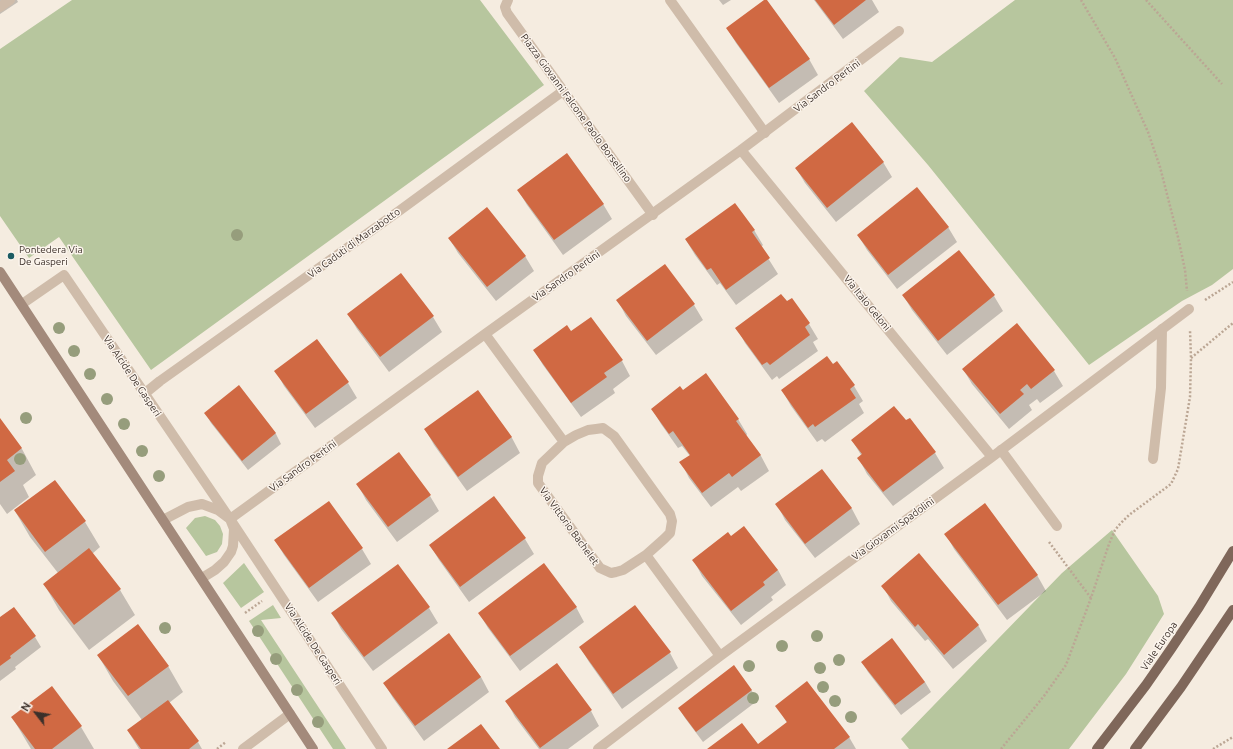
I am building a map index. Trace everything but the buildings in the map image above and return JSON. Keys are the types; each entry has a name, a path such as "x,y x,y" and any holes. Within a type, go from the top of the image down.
{"main road":[{"name":"Viale Europa","path":"1098,749 1146,686 1199,607 1233,551"},
{"path":"1135,749 1181,688 1233,610"}],"street":[{"path":"0,7 10,0"},
{"name":"Piazza Giovanni Falcone Paolo Borsellino","path":"508,0 505,7 508,14 653,214"},
{"path":"670,0 765,133"},
{"name":"Via Sandro Pertini","path":"230,519 765,133 899,31"},
{"name":"Via Caduti di Marzabotto","path":"144,394 563,91"},
{"name":"Via Italo Geloni","path":"741,150 992,457"},
{"path":"0,272 313,749"},
{"name":"Via Alcide De Gasperi","path":"22,304 64,275 278,590 382,749"},
{"name":"Via Giovanni Spadolini","path":"598,749 720,656 992,457 1189,309"},
{"path":"1153,459 1161,388 1162,329"},
{"path":"485,334 564,442"},
{"name":"Via Vittorio Bachelet","path":"596,428 603,428 614,436 670,514 672,521 670,533 646,555 623,570 611,573 600,568 538,483 538,476 542,463 564,442 582,432 596,428"},
{"path":"1001,450 1057,526"},
{"name":"Via Alcide De Gasperi","path":"163,520 188,507 202,504 218,510 230,519 234,529 233,546 228,557 224,562 202,578"},
{"path":"646,555 720,656"},
{"path":"243,749 290,714"}],"path":[{"path":"1001,749 1044,696 1066,665 1115,530 1129,515 1171,484 1178,469 1190,397 1191,358 1189,309 1184,270 1178,237 1160,167 1148,132 1115,58 1081,0"},
{"path":"1146,0 1222,84"},
{"path":"1189,309 1216,294 1233,282"},
{"path":"1191,358 1233,323"},
{"path":"243,614 278,590"},
{"path":"1213,749 1233,737"}],"green space":[{"path":"72,0 480,0 544,85 151,370 59,237 29,258 0,216 0,49"},
{"path":"1015,0 1233,0 1233,269 1212,285 1182,301 1089,365 928,165 864,91 900,57 932,62"},
{"path":"205,516 215,520 220,526 223,534 222,544 217,552 206,556 186,528 195,518"},
{"path":"1112,530 1158,596 1164,614 1126,674 1069,749 909,749 901,739 1062,573"},
{"path":"244,563 264,592 241,608 223,583"},
{"path":"273,605 281,618 261,620 346,749 333,749 249,621"}],"place":[{"name":"Pontedera Via De Gasperi","path":"11,256"}]}
